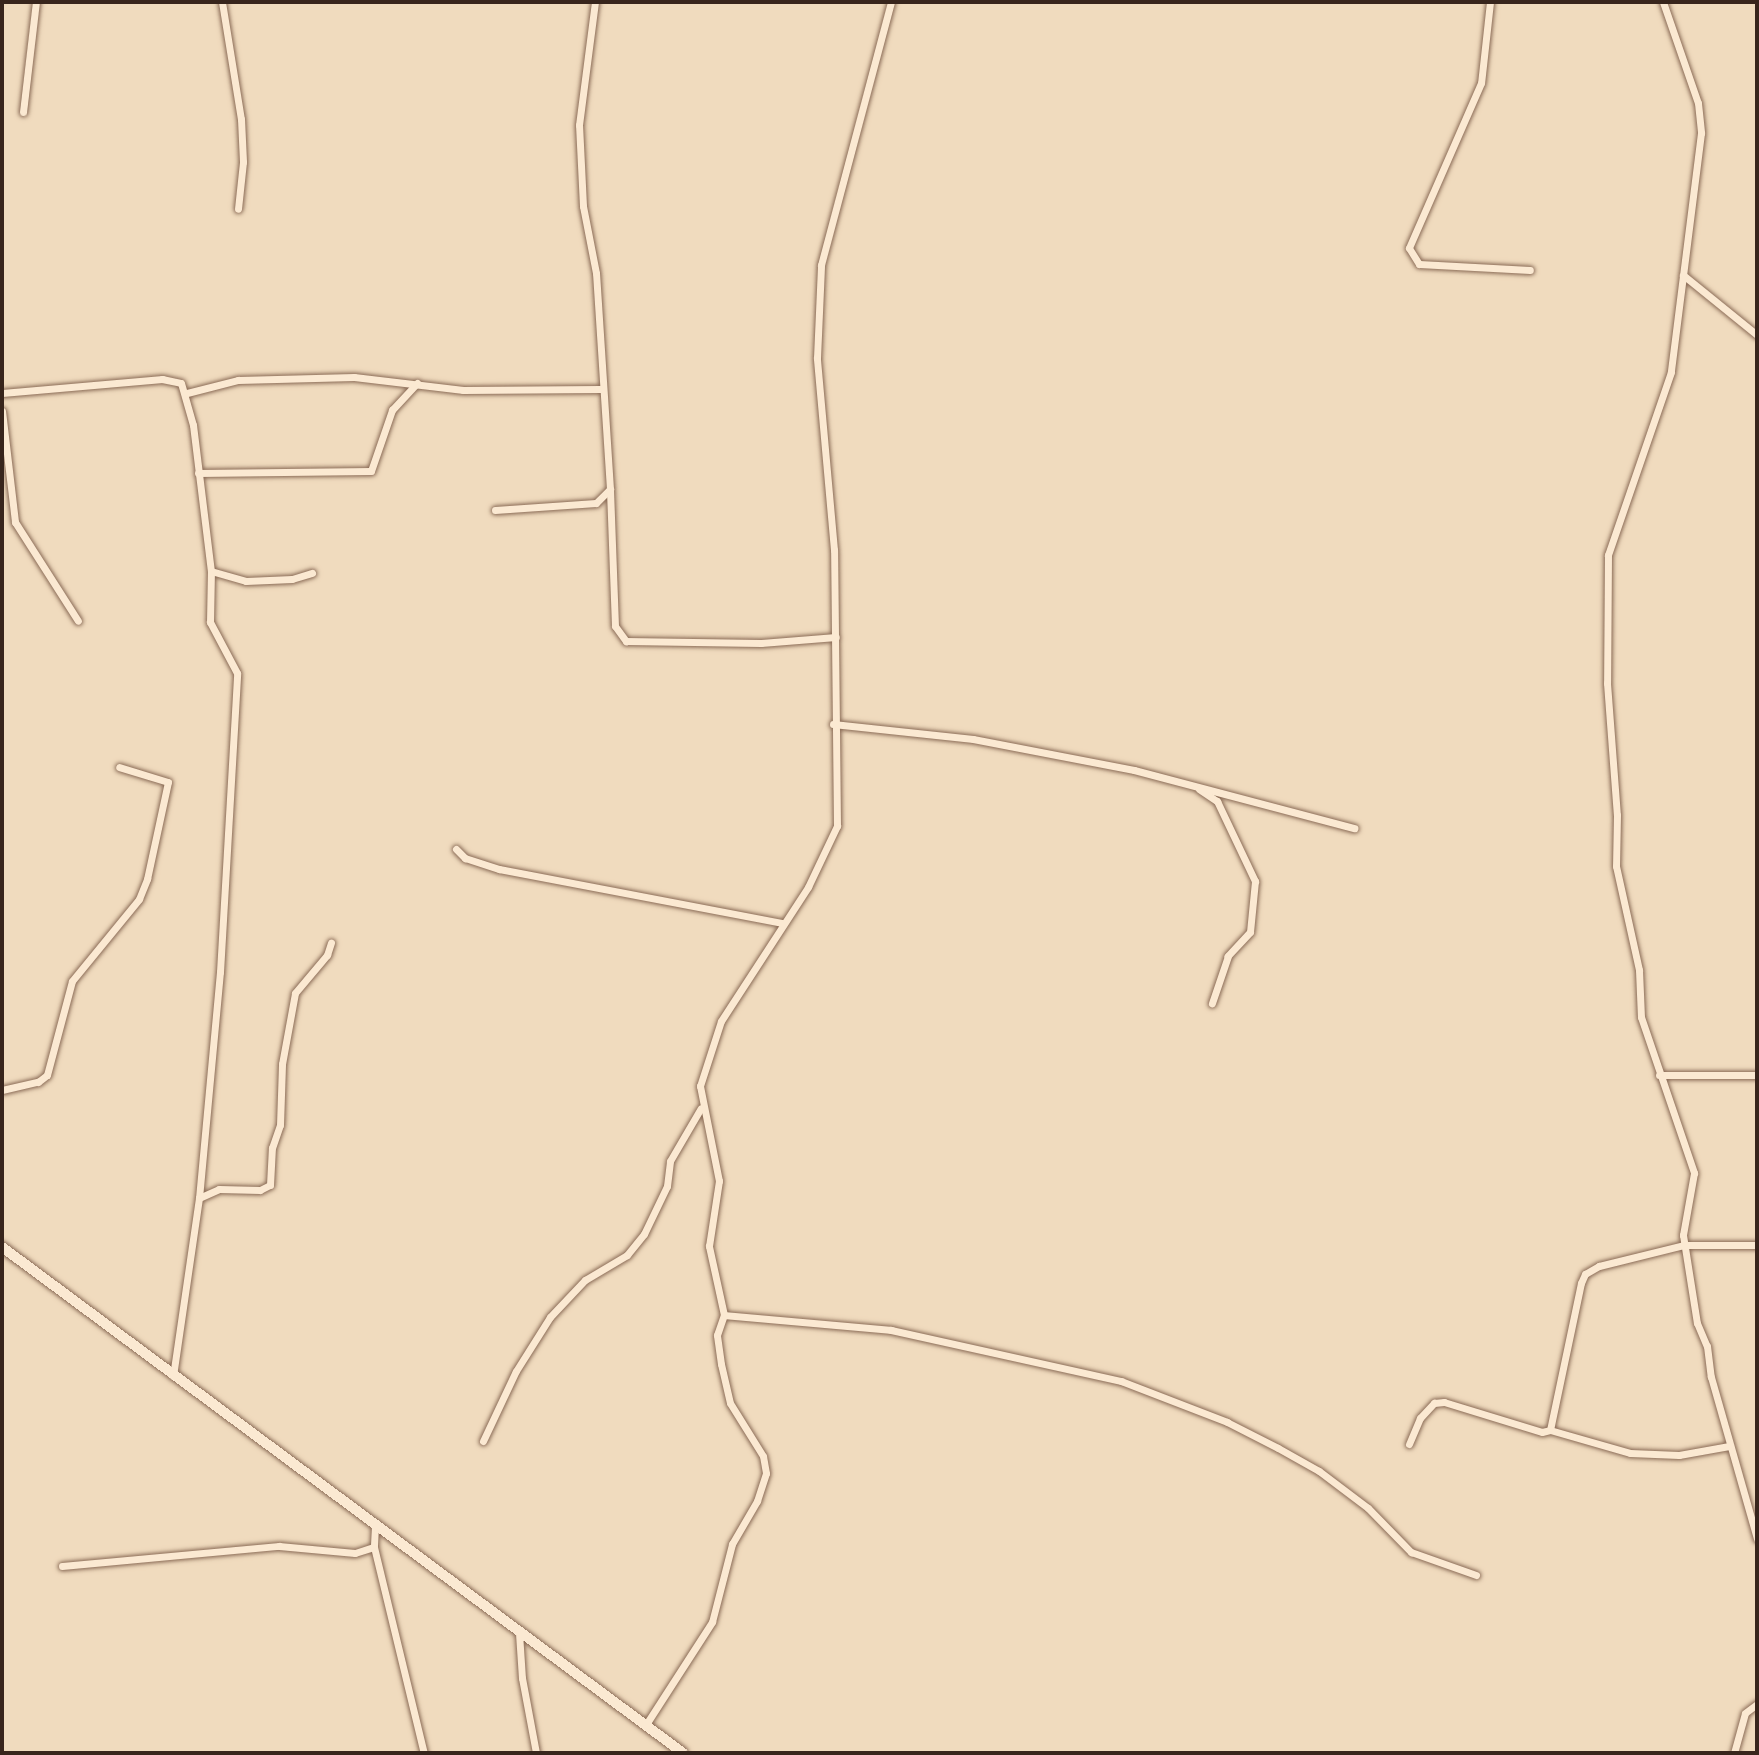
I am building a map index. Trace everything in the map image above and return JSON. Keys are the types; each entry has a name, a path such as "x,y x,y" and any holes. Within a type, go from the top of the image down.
{"street":[{"path":"23,112 36,2"},
{"path":"222,2 241,120 243,162 238,209"},
{"path":"595,2 579,125 583,206 596,273 600,389 610,489 615,626 626,641 761,643 836,637"},
{"path":"645,1726 712,1622 732,1544 757,1501 766,1473 763,1456 730,1403 717,1335 724,1315 709,1246 719,1181 701,1107 699,1086 721,1021 808,887 837,826 840,783 833,724 836,637 834,550 817,358 821,265 891,2"},
{"path":"1490,2 1481,83 1409,248 1419,264 1530,270"},
{"path":"1663,2 1698,103 1700,133 1684,275 1663,401 1628,485 1612,533 1606,571 1608,726 1617,815 1618,881 1639,970 1641,1017 1658,1075 1695,1179 1684,1245 1697,1323 1707,1346 1730,1446 1757,1539"},
{"path":"1684,275 1757,335"},
{"path":"187,393 238,380 354,377 418,382 463,390 600,389"},
{"path":"2,393 162,379 181,383 187,393 211,571 210,622 237,673 220,972 199,1198 173,1376"},
{"path":"198,473 371,471 392,410 418,382"},
{"path":"2,411 15,522 78,621"},
{"path":"495,510 596,503 610,489"},
{"path":"211,571 246,581 292,579 312,573"},
{"path":"833,724 973,739 1176,779 1354,828"},
{"path":"2,1090 38,1082 47,1075 72,981 139,899 147,879 168,782 119,767"},
{"path":"1176,779 1217,801 1255,881 1250,932 1228,956 1212,1003"},
{"path":"456,849 465,858 499,869 783,923"},
{"path":"199,1198 219,1189 260,1191 270,1185 272,1148 280,1125 282,1064 295,993 327,955 331,943"},
{"path":"1658,1075 1757,1075"},
{"path":"483,1441 516,1371 550,1317 580,1285 626,1255 644,1234 667,1186 670,1161 701,1107"},
{"path":"1550,1430 1585,1275 1632,1256 1684,1245 1757,1245"},
{"path":"2,1247 374,1526 684,1753"},
{"path":"724,1315 891,1329 1121,1381 1227,1422 1278,1448 1319,1471 1368,1508 1411,1552 1476,1575"},
{"path":"1409,1444 1420,1418 1434,1403 1444,1402 1542,1432 1550,1430 1630,1453 1679,1455 1730,1446"},
{"path":"374,1526 374,1547 424,1753"},
{"path":"62,1566 279,1546 355,1553 374,1547"},
{"path":"519,1633 522,1678 536,1753"},
{"path":"1735,1753 1745,1713 1757,1704"}]}
